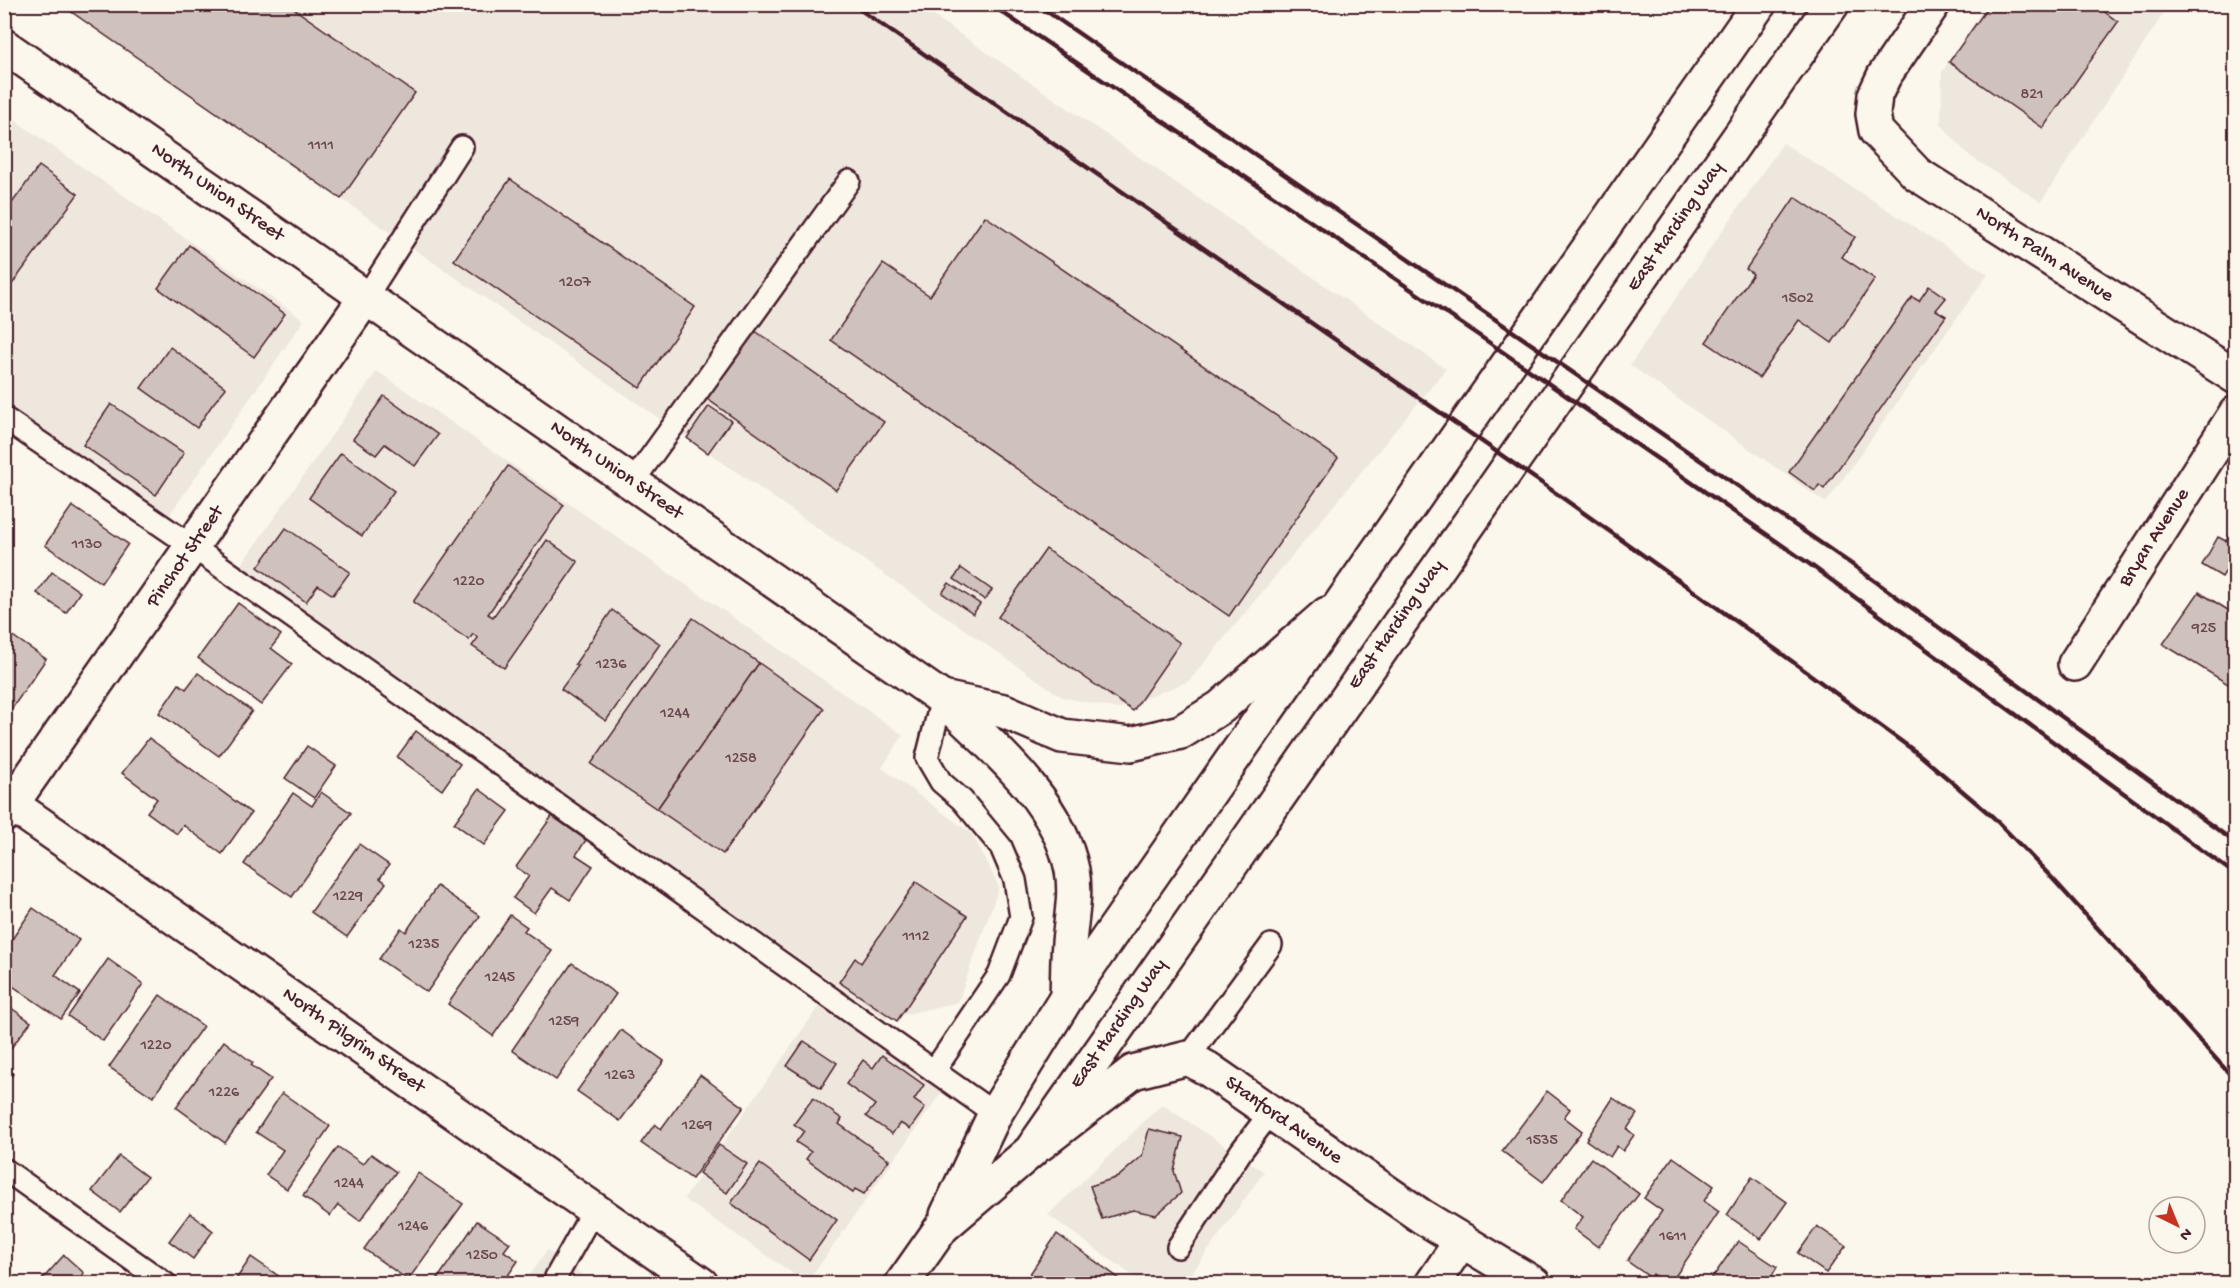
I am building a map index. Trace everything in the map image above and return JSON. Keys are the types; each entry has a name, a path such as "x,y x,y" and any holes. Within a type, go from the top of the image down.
{"street":[{"name":"East Harding Way","path":"902,1284 942,1227 995,1114 1067,997 1759,4"},
{"name":"East Harding Way","path":"942,1227 1031,1151 1832,4"},
{"name":"North Palm Avenue","path":"1933,4 1884,76 1875,95 1873,114 1876,131 1917,174 2235,377"},
{"name":"North Union Street","path":"4,46 942,698 1040,797 1061,836 1072,870 1074,907 1070,934 1067,997"},
{"name":"Pinchot Street","path":"7,806 193,547 366,297"},
{"name":"Bryan Avenue","path":"2075,664 2235,413"},
{"path":"942,698 1004,711 1062,736 1131,744 1181,732 1221,707 1348,595"},
{"name":"North Pilgrim Street","path":"7,806 701,1284"},
{"path":"1031,1151 1133,1072 1188,1058"},
{"name":"Stanford Avenue","path":"1188,1058 1208,1069 1421,1216 1534,1284"},
{"path":"1432,1284 1462,1240"}],"lane":[{"path":"366,297 462,147"},
{"path":"632,483 849,181"},
{"path":"4,418 193,547 995,1114"},
{"path":"934,1071 999,975 1021,917 1015,880 1001,847 962,800 941,782 927,758 942,698"},
{"path":"1188,1058 1271,945"},
{"path":"1178,1246 1242,1150 1271,1112"},
{"path":"4,1169 166,1284"},
{"path":"557,1284 556,1277 594,1209"}],"shaded area":[{"path":"61,5 918,5 1446,369 1189,681 1118,709 1062,697"},
{"path":"1986,5 2169,5 2041,202 1968,155 1941,124 1942,72"},
{"path":"4,113 304,320 166,520 5,408"},
{"path":"1783,143 1988,274 1826,503 1630,365"},
{"path":"377,371 903,735 882,768 972,834 999,887 958,1002 886,1019 238,569"},
{"path":"822,1002 946,1086 807,1283 684,1199"},
{"path":"1162,1104 1264,1172 1185,1283 1143,1283 1048,1215"},
{"path":"547,1250 595,1283 524,1284"}],"building":[{"path":"60,4 287,4 415,93 341,199"},
{"path":"1990,4 2094,4 2118,22 2043,128 1949,62"},
{"path":"39,166 78,194 10,287 4,283 4,214"},
{"path":"510,179 695,307 640,388 454,260"},
{"path":"1795,197 1855,237 1842,257 1875,279 1832,343 1799,320 1759,378 1706,342 1753,274 1746,269"},
{"path":"985,216 1338,458 1229,616 831,340 883,264 930,296"},
{"path":"189,245 285,314 254,357 158,288"},
{"path":"1929,286 1946,298 1936,310 1946,316 1824,489 1819,485 1815,491 1789,472 1912,297 1919,301"},
{"path":"751,328 884,422 836,490 703,396"},
{"path":"170,347 226,388 197,428 141,388"},
{"path":"384,396 438,435 415,466 385,444 376,455 353,439"},
{"path":"111,404 184,453 156,495 83,445"},
{"path":"709,406 731,421 708,453 687,438"},
{"path":"341,453 394,491 362,536 309,498"},
{"path":"508,466 564,505 488,614 493,617 547,540 578,562 504,668 472,646 478,638 473,634 469,640 413,602"},
{"path":"72,506 128,544 101,583 45,545"},
{"path":"2235,526 2236,570 2229,566 2222,577 2202,565 2218,537 2226,541"},
{"path":"286,528 350,572 333,595 318,585 306,602 258,567"},
{"path":"1046,549 1180,643 1133,711 998,617"},
{"path":"961,568 992,590 985,600 954,579"},
{"path":"52,572 80,592 66,613 37,593"},
{"path":"949,583 980,604 973,614 942,593"},
{"path":"2199,592 2236,615 2236,689 2163,644"},
{"path":"238,603 281,635 271,648 292,664 261,705 198,658"},
{"path":"612,610 660,644 606,721 561,689 578,666 575,664"},
{"path":"693,618 759,663 657,809 591,764"},
{"path":"4,630 46,659 11,710 4,705"},
{"path":"759,663 824,709 723,854 657,809"},
{"path":"198,673 252,711 219,756 159,713 179,684 186,689"},
{"path":"416,731 460,764 442,790 397,757"},
{"path":"149,738 251,813 222,854 183,825 177,834 147,812 157,799 122,773"},
{"path":"307,746 336,766 314,798 285,778"},
{"path":"479,789 509,811 484,845 454,823"},
{"path":"321,792 351,813 292,897 244,864 293,793 312,806"},
{"path":"552,816 586,840 576,855 593,866 570,900 552,888 534,913 513,898 529,876 516,867"},
{"path":"359,844 389,865 380,878 386,883 347,937 311,912"},
{"path":"916,882 967,916 897,1021 839,982 855,958 861,963"},
{"path":"437,886 480,916 427,992 379,959 401,928 406,932"},
{"path":"33,908 79,940 55,975 80,993 61,1019 4,980 4,951"},
{"path":"510,915 527,927 524,931 552,951 493,1036 448,1004"},
{"path":"108,959 143,984 103,1041 68,1016"},
{"path":"572,963 616,994 556,1080 512,1050"},
{"path":"160,995 203,1026 153,1097 109,1067"},
{"path":"4,1003 31,1022 4,1057"},
{"path":"621,1030 664,1061 620,1121 577,1091"},
{"path":"224,1041 271,1079 225,1143 176,1107"},
{"path":"804,1041 837,1063 821,1088 787,1066"},
{"path":"882,1055 924,1085 914,1100 925,1108 910,1129 900,1123 892,1134 866,1116 875,1105 846,1084 863,1060 873,1068"},
{"path":"4,1068 13,1074 4,1085"},
{"path":"700,1075 744,1107 692,1179 641,1143 655,1124 661,1129"},
{"path":"1547,1091 1570,1109 1564,1117 1582,1131 1543,1182 1502,1151"},
{"path":"282,1093 330,1126 287,1189 266,1175 283,1150 256,1132"},
{"path":"813,1098 842,1119 839,1124 889,1160 864,1194 855,1189 853,1193 806,1159 811,1152 796,1142 804,1131 794,1124"},
{"path":"1613,1098 1637,1114 1627,1129 1634,1135 1623,1151 1617,1146 1610,1157 1586,1140"},
{"path":"1149,1129 1183,1137 1174,1171 1181,1193 1156,1215 1133,1210 1102,1219 1090,1186 1118,1177 1142,1156"},
{"path":"719,1145 747,1164 727,1193 699,1173"},
{"path":"338,1147 363,1164 371,1154 396,1172 360,1221 338,1205 330,1216 303,1196"},
{"path":"119,1156 147,1177 120,1212 92,1191"},
{"path":"1673,1157 1714,1186 1704,1201 1719,1212 1670,1284 1667,1284 1653,1274 1651,1278 1627,1261 1662,1211 1644,1198"},
{"path":"1591,1158 1639,1194 1598,1247 1574,1229 1583,1217 1561,1200"},
{"path":"760,1164 837,1220 809,1260 731,1203"},
{"path":"418,1173 463,1204 408,1280 364,1249"},
{"path":"1752,1177 1787,1202 1761,1239 1727,1215"},
{"path":"190,1213 213,1231 193,1259 169,1241"},
{"path":"477,1221 510,1243 504,1251 518,1261 502,1284 434,1284"},
{"path":"1817,1226 1846,1246 1826,1273 1798,1253"},
{"path":"1057,1234 1127,1284 1023,1284"},
{"path":"1738,1241 1777,1267 1767,1284 1708,1284"},
{"path":"64,1255 84,1273 76,1284 42,1284 40,1282"},
{"path":"251,1257 280,1277 276,1284 233,1284"}],"railway":[{"path":"852,4 1543,484 1920,755 1993,817 2053,879 2236,1081"},
{"path":"990,4 1484,339 1808,563 2236,875"},
{"path":"1036,4 1850,563 2236,843"}]}
